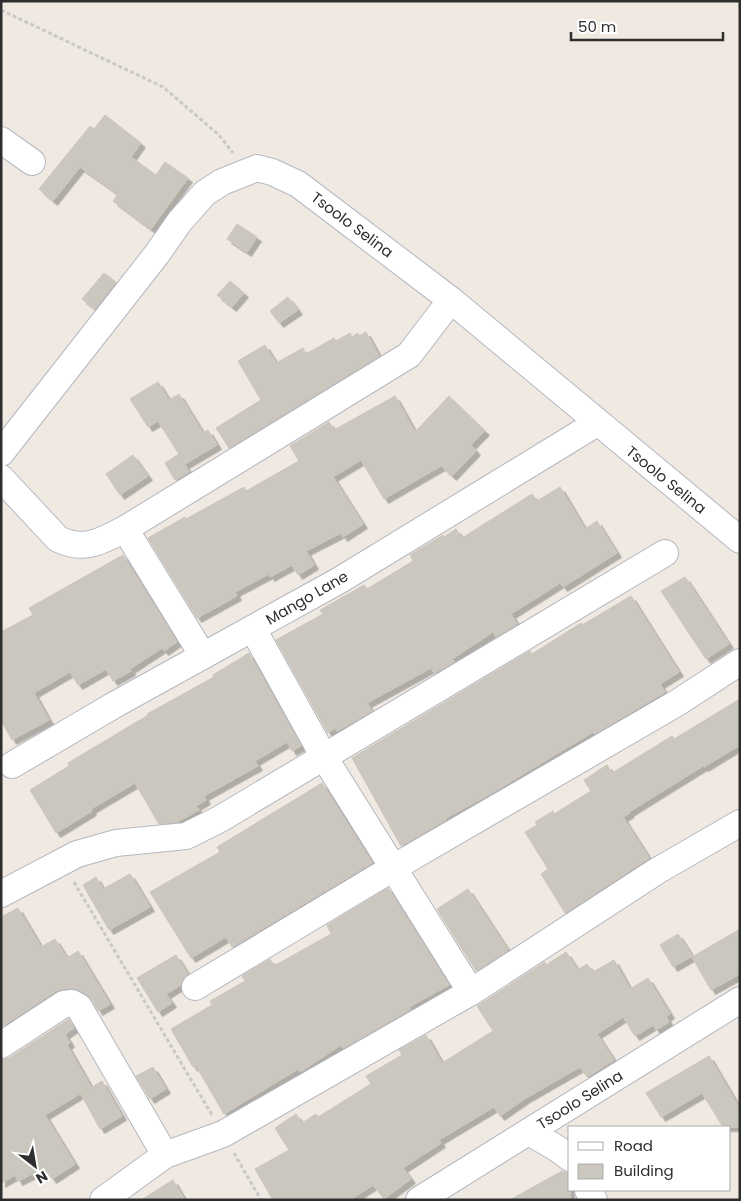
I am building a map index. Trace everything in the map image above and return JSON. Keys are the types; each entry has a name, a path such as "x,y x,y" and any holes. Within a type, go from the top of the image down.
{"street":[{"path":"1,140 32,162"},
{"name":"Tsoolo Selina","path":"1,453 157,254 180,221 206,192 222,182 257,168 272,172 298,184 451,300 740,540"},
{"path":"1,478 58,539 68,544 80,546 91,544 125,529 409,355 451,300"},
{"name":"Mango Lane","path":"12,765 116,704 340,580 596,422"},
{"path":"125,529 203,656"},
{"path":"1,894 77,854 116,843 186,836 220,819 665,553"},
{"path":"253,629 324,757 471,992"},
{"path":"195,987 393,868 677,703 740,662"},
{"path":"103,1200 165,1155 223,1134 471,992 657,871 740,823"},
{"name":"Tsoolo Selina","path":"419,1200 740,1000"},
{"path":"1,1045 64,1004 72,1003 79,1007 165,1155"},
{"path":"530,1132 568,1156"}],"path":[{"path":"1,10 163,87 219,135 246,171"},
{"path":"62,862 261,1200"}],"building":[{"path":"105,115 141,143 131,157 156,175 165,162 188,178 151,229 113,201 118,194 80,167 53,201 39,189 90,126 94,129"},
{"path":"237,224 257,237 247,252 227,239"},
{"path":"104,273 116,282 95,309 82,299"},
{"path":"230,281 244,293 232,307 217,295"},
{"path":"288,297 298,310 279,323 270,311"},
{"path":"366,332 379,356 229,448 216,428 261,400 238,361 265,345 276,363 303,348 306,354 334,338 336,341 350,333 352,337 358,333 359,336"},
{"path":"158,382 169,400 179,394 203,433 208,430 217,445 185,464 158,421 148,427 130,399"},
{"path":"395,396 415,432 449,396 485,431 471,445 476,451 452,476 441,466 384,499 361,460 333,477 363,524 343,537 341,533 306,551 314,565 298,575 292,565 270,577 269,574 235,592 237,596 197,618 148,538 244,487 246,491 299,461 290,446 329,422 334,430"},
{"path":"179,454 189,472 175,480 165,463"},
{"path":"133,455 148,476 120,495 106,474"},
{"path":"560,487 585,529 597,521 617,553 563,587 560,583 511,614 517,624 496,637 493,632 452,659 454,662 434,673 431,668 367,703 372,711 337,731 335,728 328,733 276,640 323,614 320,610 364,585 367,589 413,561 410,555 443,535 444,537 456,529 462,538 532,494 537,501"},
{"path":"123,555 177,642 164,651 162,648 130,669 131,671 113,681 106,669 78,685 70,672 34,693 49,720 12,740 1,720 1,632 33,615 29,608"},
{"path":"685,577 729,644 706,659 661,591"},
{"path":"631,596 679,672 660,684 665,692 594,734 593,732 401,846 352,758 530,651 532,654 581,623 582,625"},
{"path":"249,653 301,746 292,751 287,742 255,761 258,766 204,796 206,800 196,806 199,810 177,822 159,824 135,783 91,809 92,811 56,833 30,790 69,766 68,763 150,714 147,714 214,677 213,675"},
{"path":"740,699 740,745 703,766 623,817 649,858 565,913 541,874 548,869 525,832 537,825 535,822 553,811 554,814 591,791 584,780 607,765 612,773 672,736 674,739"},
{"path":"322,783 372,863 232,947 226,937 191,958 150,892 220,852 217,847"},
{"path":"130,874 150,907 109,930 83,885 96,877 103,889"},
{"path":"388,888 449,985 409,1007 411,1009 343,1048 341,1045 300,1072 298,1069 224,1114 196,1066 193,1067 171,1029 212,1005 210,1001 245,981 242,976 270,959 274,966 331,934 327,925"},
{"path":"468,889 508,950 476,971 437,909"},
{"path":"18,908 41,947 55,939 67,958 78,951 110,1004 98,1011 92,999 86,994 70,988 62,989 1,1027 1,917"},
{"path":"740,929 740,974 711,990 692,957"},
{"path":"678,934 692,956 673,967 660,945"},
{"path":"566,952 578,970 587,964 593,972 614,960 630,989 648,978 670,1014 666,1017 669,1022 656,1030 653,1025 635,1036 623,1017 597,1034 614,1060 587,1077 580,1067 526,1098 500,1116 494,1107 439,1140 441,1143 403,1168 411,1179 384,1199 373,1185 350,1200 273,1200 255,1169 289,1150 275,1128 296,1114 302,1123 316,1114 318,1117 371,1084 366,1076 402,1055 399,1050 426,1035 442,1063 493,1031 477,1006 545,962 546,965"},
{"path":"176,955 188,974 182,979 181,985 166,994 172,1003 158,1012 137,978"},
{"path":"69,1019 74,1028 65,1034 70,1043 67,1045 91,1087 45,1115 75,1164 52,1179 44,1168 18,1181 15,1175 1,1183 1,1060 9,1058"},
{"path":"709,1056 740,1109 740,1127 722,1126 702,1093 661,1117 646,1093"},
{"path":"153,1067 166,1089 150,1099 136,1076"},
{"path":"102,1081 122,1116 100,1129 81,1094"},
{"path":"562,1171 568,1172 570,1200 510,1200"},
{"path":"173,1180 185,1200 141,1200"}]}
